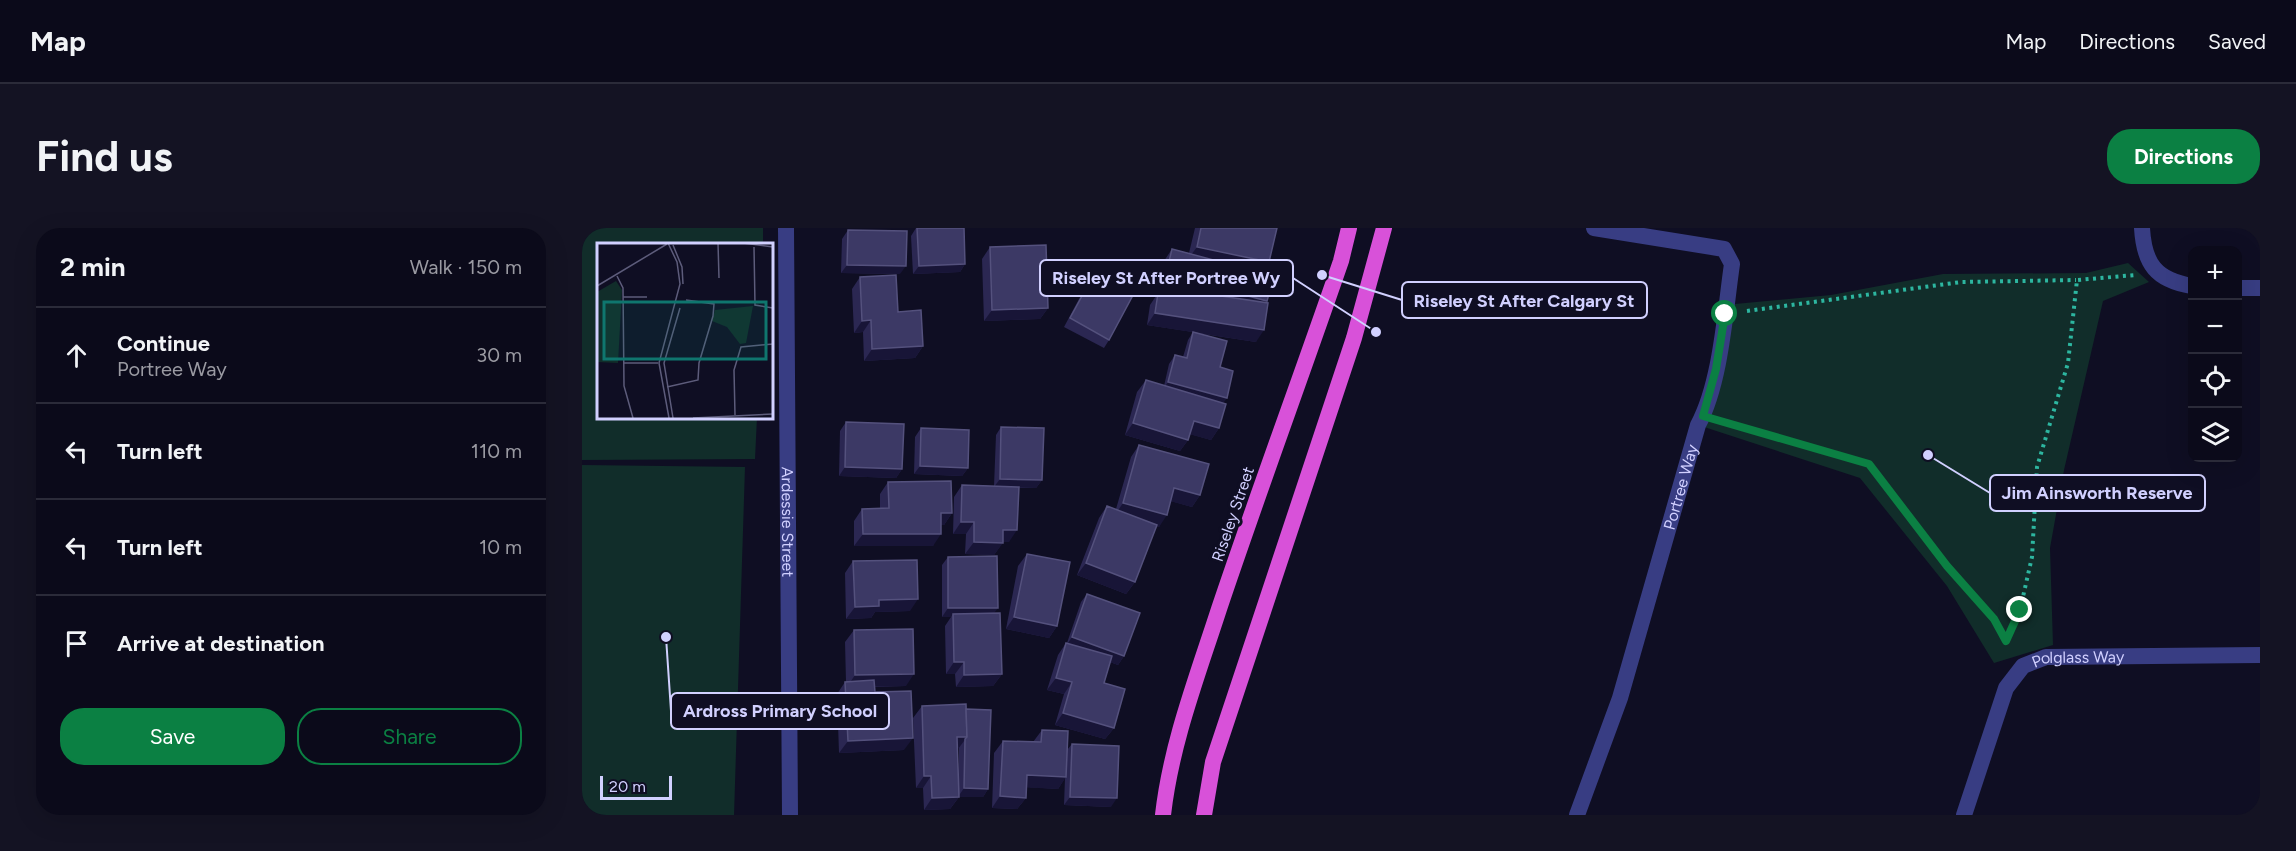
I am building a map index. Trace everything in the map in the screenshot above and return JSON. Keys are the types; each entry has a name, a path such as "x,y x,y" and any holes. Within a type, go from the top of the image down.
{"highway":[{"name":"Riseley Street","path":"1163,815 1170,762 1181,724 1341,261 1349,228"},
{"path":"1204,815 1218,744 1354,338 1384,228"},
{"path":"1379,251 1397,228"}],"street":[{"name":"Ardessie Street","path":"786,228 790,815"},
{"name":"Portree Way","path":"1577,815 1620,698 1698,425 1703,416 1716,369 1732,264 1724,249 1594,228"},
{"path":"2142,228 2146,255 2157,273 2170,280 2188,285"},
{"path":"2242,288 2260,288"},
{"name":"Polglass Way","path":"1964,815 2006,688 2023,666 2046,657 2260,655"}],"path":[{"path":"1725,314 1961,282 2076,280 2157,273"},
{"path":"1703,416 1869,464 1947,566 1994,619 2006,641 2020,610 2032,557 2037,467 2068,363 2076,280"}],"green space":[{"path":"582,228 763,228 763,243 597,243 597,418 757,418 755,459 582,460"},
{"path":"2128,263 2149,282 2103,301 2064,470 2050,548 2053,645 1994,663 1947,586 1860,478 1698,425 1735,304 1831,295 1943,274 2086,273"},
{"path":"582,465 745,467 734,815 582,815"}],"building":[{"path":"917,228 964,228 965,264 919,266"},
{"path":"1201,228 1277,228 1269,262 1197,247"},
{"path":"848,230 907,231 906,266 847,265"},
{"path":"1046,245 1048,308 992,310 990,247"},
{"path":"1172,249 1274,276 1267,301 1166,274"},
{"path":"896,275 898,312 921,310 923,346 872,349 871,320 862,321 860,277"},
{"path":"1093,276 1132,297 1109,340 1070,318"},
{"path":"1180,290 1268,303 1264,330 1155,313 1158,293 1179,296"},
{"path":"1193,332 1227,341 1220,367 1233,371 1227,398 1168,382 1175,355 1187,358"},
{"path":"1146,380 1226,404 1219,428 1194,421 1188,440 1133,423"},
{"path":"846,422 904,424 902,469 845,467"},
{"path":"1001,427 1044,428 1042,480 1000,479"},
{"path":"921,428 969,430 968,468 920,466"},
{"path":"1139,445 1209,464 1200,495 1174,488 1167,515 1123,503"},
{"path":"951,481 952,513 941,513 941,534 863,534 862,509 889,508 888,482"},
{"path":"962,485 1019,487 1017,530 1003,530 1003,543 974,542 974,522 961,522"},
{"path":"1107,506 1157,525 1135,582 1086,563"},
{"path":"1027,554 1070,562 1057,626 1014,617"},
{"path":"997,556 998,608 948,608 948,557"},
{"path":"917,560 918,599 879,600 879,606 855,607 853,561"},
{"path":"1087,594 1140,613 1124,656 1072,637"},
{"path":"1000,613 1002,674 964,675 964,662 954,662 953,614"},
{"path":"913,629 914,674 855,675 854,630"},
{"path":"1066,643 1112,656 1104,683 1125,689 1114,728 1063,713 1072,682 1056,678"},
{"path":"874,680 875,692 911,691 913,738 848,741 845,682"},
{"path":"966,704 967,737 957,737 959,797 932,798 931,776 924,776 922,706"},
{"path":"966,709 991,710 988,789 964,788"},
{"path":"1042,730 1068,731 1066,777 1027,775 1026,798 1000,796 1003,741 1041,742"},
{"path":"1072,744 1119,746 1117,798 1070,797"}],"place":[{"name":"Riseley St After Calgary St","path":"1322,275"},
{"name":"Riseley St After Portree Wy","path":"1376,332"},
{"name":"Jim Ainsworth Reserve","path":"1928,455"},
{"name":"Ardross Primary School","path":"666,637"}],"route":[{"path":"1725,314 1716,369 1703,416 1869,464 1947,566 1994,619 2006,641 2020,610"}]}
